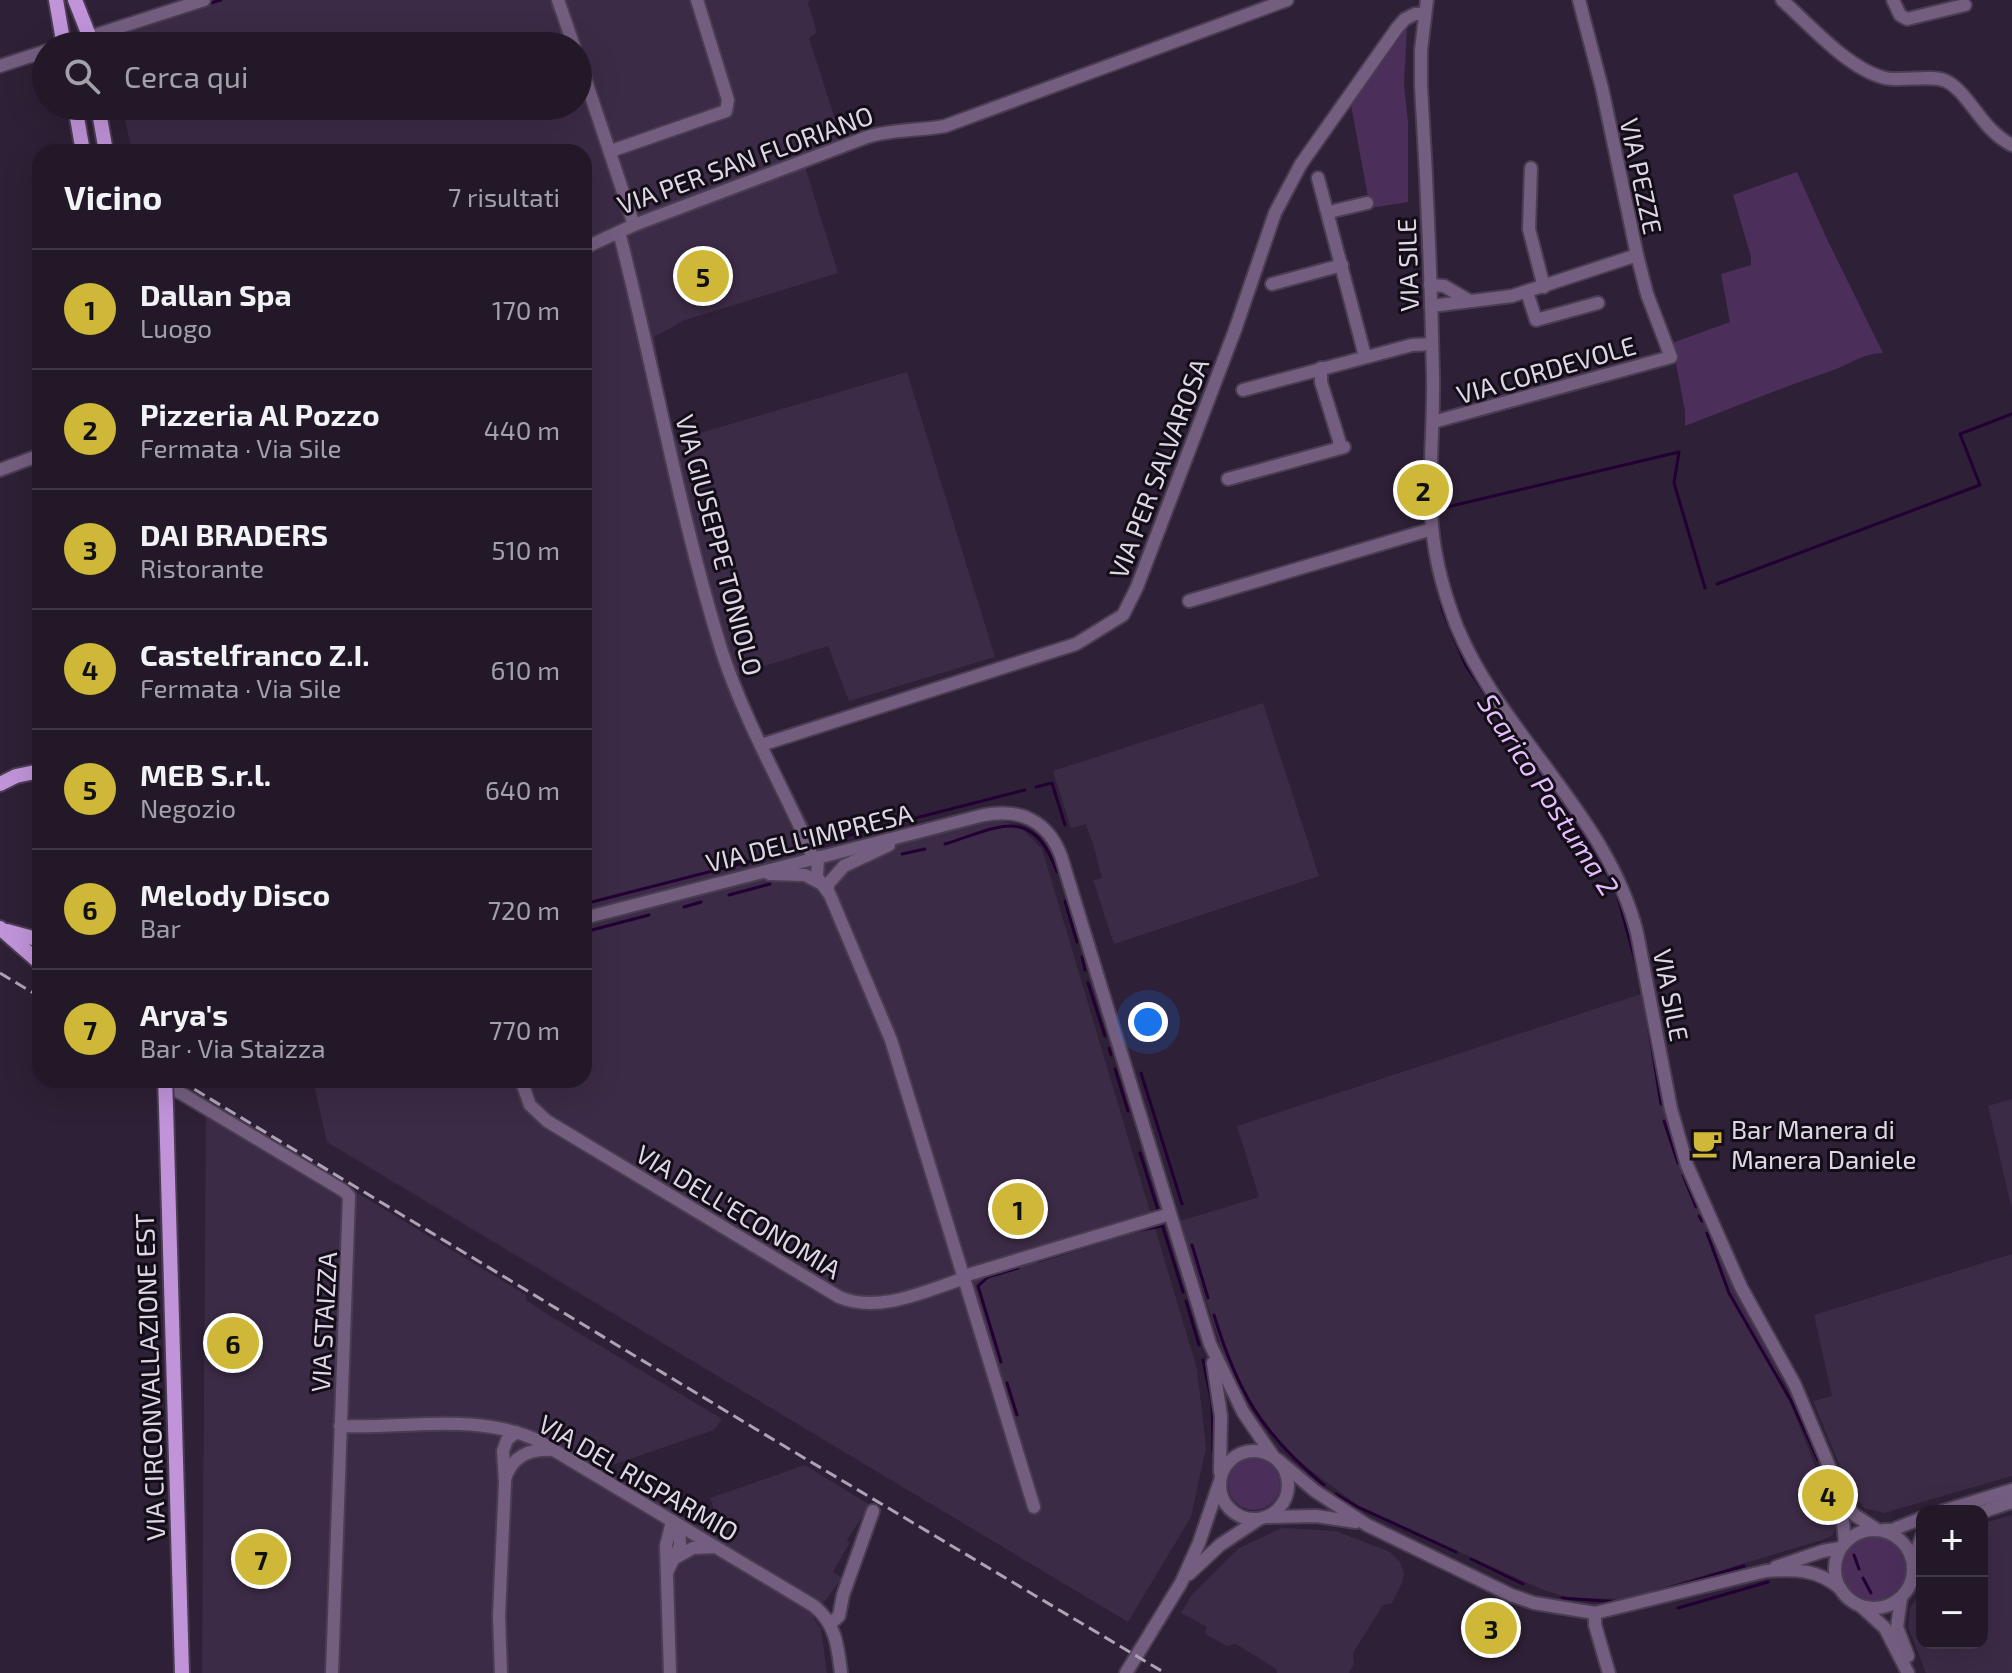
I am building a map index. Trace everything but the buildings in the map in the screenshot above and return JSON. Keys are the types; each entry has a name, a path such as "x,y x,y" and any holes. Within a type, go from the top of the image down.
{"main road":[{"path":"56,0 62,32"},
{"path":"75,0 86,32"},
{"path":"77,120 82,144"},
{"path":"100,120 105,144"},
{"path":"0,784 32,767"},
{"path":"16,776 32,773"},
{"path":"0,927 32,938"},
{"path":"0,927 32,956"},
{"name":"VIA CIRCONVALLAZIONE EST","path":"165,1088 182,1673"}],"street":[{"path":"116,32 204,0"},
{"path":"558,0 569,32"},
{"path":"611,151 726,111 728,100 697,0"},
{"name":"VIA PER SAN FLORIANO","path":"592,244 634,225 879,133 945,126 1287,0"},
{"name":"VIA SILE","path":"1427,0 1421,86 1432,344 1430,500 1432,529 1449,603 1478,671 1590,831 1625,893 1640,946 1671,1109 1685,1159 1741,1287 1795,1385 1837,1487 1853,1514 1880,1530"},
{"name":"VIA PEZZE","path":"1579,0 1602,88 1637,255 1650,302 1671,357"},
{"path":"1782,0 1866,70 1891,79 1945,80 1960,92 1996,135 2012,145"},
{"path":"1893,0 1900,15 1907,19 1965,5"},
{"name":"VIA PER SALVAROSA","path":"761,745 1076,644 1123,615 1174,495 1275,213 1301,164 1387,40 1405,19 1424,14"},
{"path":"0,66 32,56"},
{"path":"592,97 634,225"},
{"path":"1531,168 1529,229 1544,287"},
{"path":"1318,178 1365,356"},
{"path":"1329,212 1367,203"},
{"name":"VIA GIUSEPPE TONIOLO","path":"619,232 646,336 660,411 693,550 723,654 742,705 815,858 816,871 826,887 891,1040 1034,1507"},
{"path":"1431,306 1527,292 1637,255"},
{"path":"1272,284 1342,265"},
{"path":"1430,285 1444,286 1470,301"},
{"path":"1527,292 1536,320 1598,303"},
{"path":"1243,390 1365,356 1412,345 1432,344"},
{"name":"VIA CORDEVOLE","path":"1433,422 1671,357"},
{"path":"1228,479 1341,448 1321,382 1321,368"},
{"path":"0,470 32,458"},
{"path":"1189,601 1432,529"},
{"name":"VIA DELL'IMPRESA","path":"592,916 1002,812 1027,816 1043,826 1053,838 1061,856 1170,1214"},
{"path":"754,873 802,875 826,887 844,866 909,834"},
{"name":"VIA STAIZZA","path":"172,1088 349,1196 332,1673"},
{"name":"VIA DELL'ECONOMIA","path":"524,1088 529,1103 547,1121 843,1299 867,1305 879,1304 1170,1214"},
{"path":"1170,1214 1210,1344 1221,1416 1222,1497 1229,1508 1240,1516 1312,1516 1367,1525"},
{"path":"1181,1583 1220,1545 1278,1509 1288,1491 1287,1477 1243,1412 1210,1344"},
{"path":"476,1424 495,1437 503,1455"},
{"name":"VIA DEL RISPARMIO","path":"340,1426 476,1424 516,1432 556,1451 721,1549 813,1606 830,1624"},
{"path":"501,1673 499,1603 505,1482 503,1455 507,1440 516,1432"},
{"path":"516,1432 518,1458"},
{"path":"505,1482 508,1471 518,1458 533,1450 556,1451"},
{"path":"1126,1673 1181,1583 1204,1531 1228,1462 1244,1452 1262,1451 1276,1458 1315,1491 1367,1525 1511,1595 1534,1603 1595,1613 1766,1571 1843,1545 1861,1532 1892,1530 1916,1520"},
{"name":"VIA SILE","path":"1837,1487 1843,1512 1843,1545"},
{"path":"1963,1505 2012,1490"},
{"path":"1988,1510 2012,1502"},
{"path":"841,1673 837,1642 830,1624 838,1618 873,1511"},
{"path":"668,1573 681,1541 676,1523"},
{"path":"670,1673 667,1541 676,1523"},
{"path":"1880,1530 1903,1543 1913,1564"},
{"path":"1841,1589 1835,1565 1843,1545"},
{"path":"673,1559 693,1548 707,1546 721,1549"},
{"path":"1860,1605 1878,1608 1891,1605 1901,1598 1911,1582 1916,1546"},
{"path":"1766,1571 1810,1571 1826,1578 1885,1628 1908,1673"},
{"path":"813,1606 840,1597 845,1591"},
{"path":"1901,1598 1897,1627 1914,1673"},
{"path":"1595,1613 1595,1625 1609,1673"}],"shaded area":[{"path":"199,0 811,0 808,2 817,33 809,38 842,141 802,157 838,273 685,320 654,337 673,441 907,372 995,657 849,701 828,646 736,675 759,731 827,858 992,817 1021,827 1042,849 1197,1369 1206,1448 1191,1517 1128,1622 327,1142 315,1088 592,1088 592,144 130,144 125,120 592,120 592,32 107,32 106,29"},
{"path":"1407,28 1404,84 1408,122 1408,202 1370,208 1351,105"},
{"path":"1797,172 1883,353 1863,357 1685,426 1672,343 1730,322 1721,274 1751,265 1733,195"},
{"path":"1263,703 1319,876 1114,944 1093,880 1102,878 1086,824 1071,828 1053,771"},
{"path":"1641,994 1663,1109 1676,1156 1729,1278 1778,1372 1838,1524 1833,1535 1822,1540 1625,1599 1569,1598 1541,1589 1359,1506 1297,1460 1256,1414 1225,1359 1180,1221 1259,1197 1237,1126"},
{"path":"2012,1099 2012,1210 1988,1106"},
{"path":"206,1115 297,1170 341,1183 526,1295 526,1300 549,1315 722,1419 714,1430 604,1468 698,1526 713,1507 710,1498 805,1465 870,1505 847,1540 850,1542 833,1572 842,1578 813,1617 821,1629 827,1673 202,1673"},
{"path":"2012,1254 2012,1476 1884,1513 1864,1508 1849,1488 1813,1401 1832,1396 1814,1315"},
{"path":"1254,1458 1272,1466 1280,1484 1272,1502 1254,1510 1236,1502 1228,1484 1236,1466"},
{"path":"2012,1515 2012,1673 1926,1673 1917,1649 1988,1649 1988,1522"},
{"path":"1282,1528 1336,1531 1390,1552 1400,1562 1404,1573 1402,1583 1392,1603 1383,1605 1353,1653 1354,1664 1349,1673 1277,1673 1276,1669 1236,1644 1227,1646 1205,1634 1207,1627 1181,1613 1191,1596 1239,1548"},
{"path":"1874,1536 1897,1546 1907,1569 1897,1592 1874,1602 1851,1592 1841,1569 1851,1546"},
{"path":"1916,1599 1916,1647 1908,1627 1910,1608"}],"waterway":[{"path":"207,4 221,0"},
{"path":"15,67 32,62"},
{"name":"Scarico Postuma 2","path":"1717,584 1980,485 1960,434 2012,414"},
{"name":"Scarico Postuma 2","path":"1443,508 1679,452 1674,483 1705,588"},
{"name":"Scarico Postuma 2","path":"1427,538 1429,549"},
{"name":"Scarico Postuma 2","path":"1437,584 1443,611 1466,666 1581,832 1616,890 1640,978"},
{"path":"1036,787 1052,783 1065,825"},
{"path":"814,844 1025,790"},
{"path":"945,844 998,827 1025,829 1037,837 1048,851 1057,872"},
{"path":"592,902 802,848"},
{"path":"902,854 925,849"},
{"path":"729,895 770,884"},
{"path":"1065,901 1077,942"},
{"path":"684,907 701,902"},
{"path":"592,930 649,915"},
{"path":"1082,957 1085,970"},
{"path":"1088,983 1105,1036"},
{"name":"Scarico Postuma 2","path":"1645,1005 1661,1104"},
{"path":"1109,1048 1111,1055"},
{"path":"1115,1069 1128,1111"},
{"path":"1141,1073 1182,1204"},
{"name":"Scarico Postuma 2","path":"1664,1121 1678,1163"},
{"path":"1140,1153 1158,1210"},
{"name":"Scarico Postuma 2","path":"1683,1175 1696,1207"},
{"name":"Scarico Postuma 2","path":"1699,1216 1702,1221"},
{"path":"1162,1224 1183,1292"},
{"path":"1135,1231 1162,1226"},
{"name":"Scarico Postuma 2","path":"1707,1233 1729,1293 1791,1401 1818,1460"},
{"path":"1038,1261 1122,1235"},
{"path":"1192,1245 1208,1298"},
{"path":"1001,1362 978,1286 988,1277 1018,1268"},
{"path":"1186,1301 1199,1345"},
{"path":"1214,1315 1232,1366 1254,1409 1284,1448 1324,1485"},
{"path":"1203,1360 1212,1403 1213,1452"},
{"path":"1007,1383 1017,1415"},
{"path":"1336,1494 1456,1552"},
{"name":"Scarico Postuma 2","path":"1854,1555 1859,1569"},
{"path":"1471,1559 1523,1584"},
{"path":"1670,1588 1744,1566"},
{"path":"1863,1578 1871,1593"},
{"name":"Scarico Postuma 2","path":"1678,1608 1768,1582"},
{"path":"1562,1598 1618,1602"}],"railway":[{"path":"0,973 32,992"},
{"path":"192,1088 1165,1673"}],"place":[{"name":"MEB S.r.l.","path":"703,276"},
{"name":"Pizzeria Al Pozzo","path":"1423,490"},
{"name":"Bar Manera di Manera Daniele","path":"1707,1143"},
{"name":"Dallan Spa","path":"1018,1209"},
{"name":"Melody Disco","path":"233,1343"},
{"name":"Castelfranco Z.I.","path":"1828,1495"},
{"name":"Arya's","path":"261,1559"},
{"name":"DAI BRADERS","path":"1491,1628"}]}
